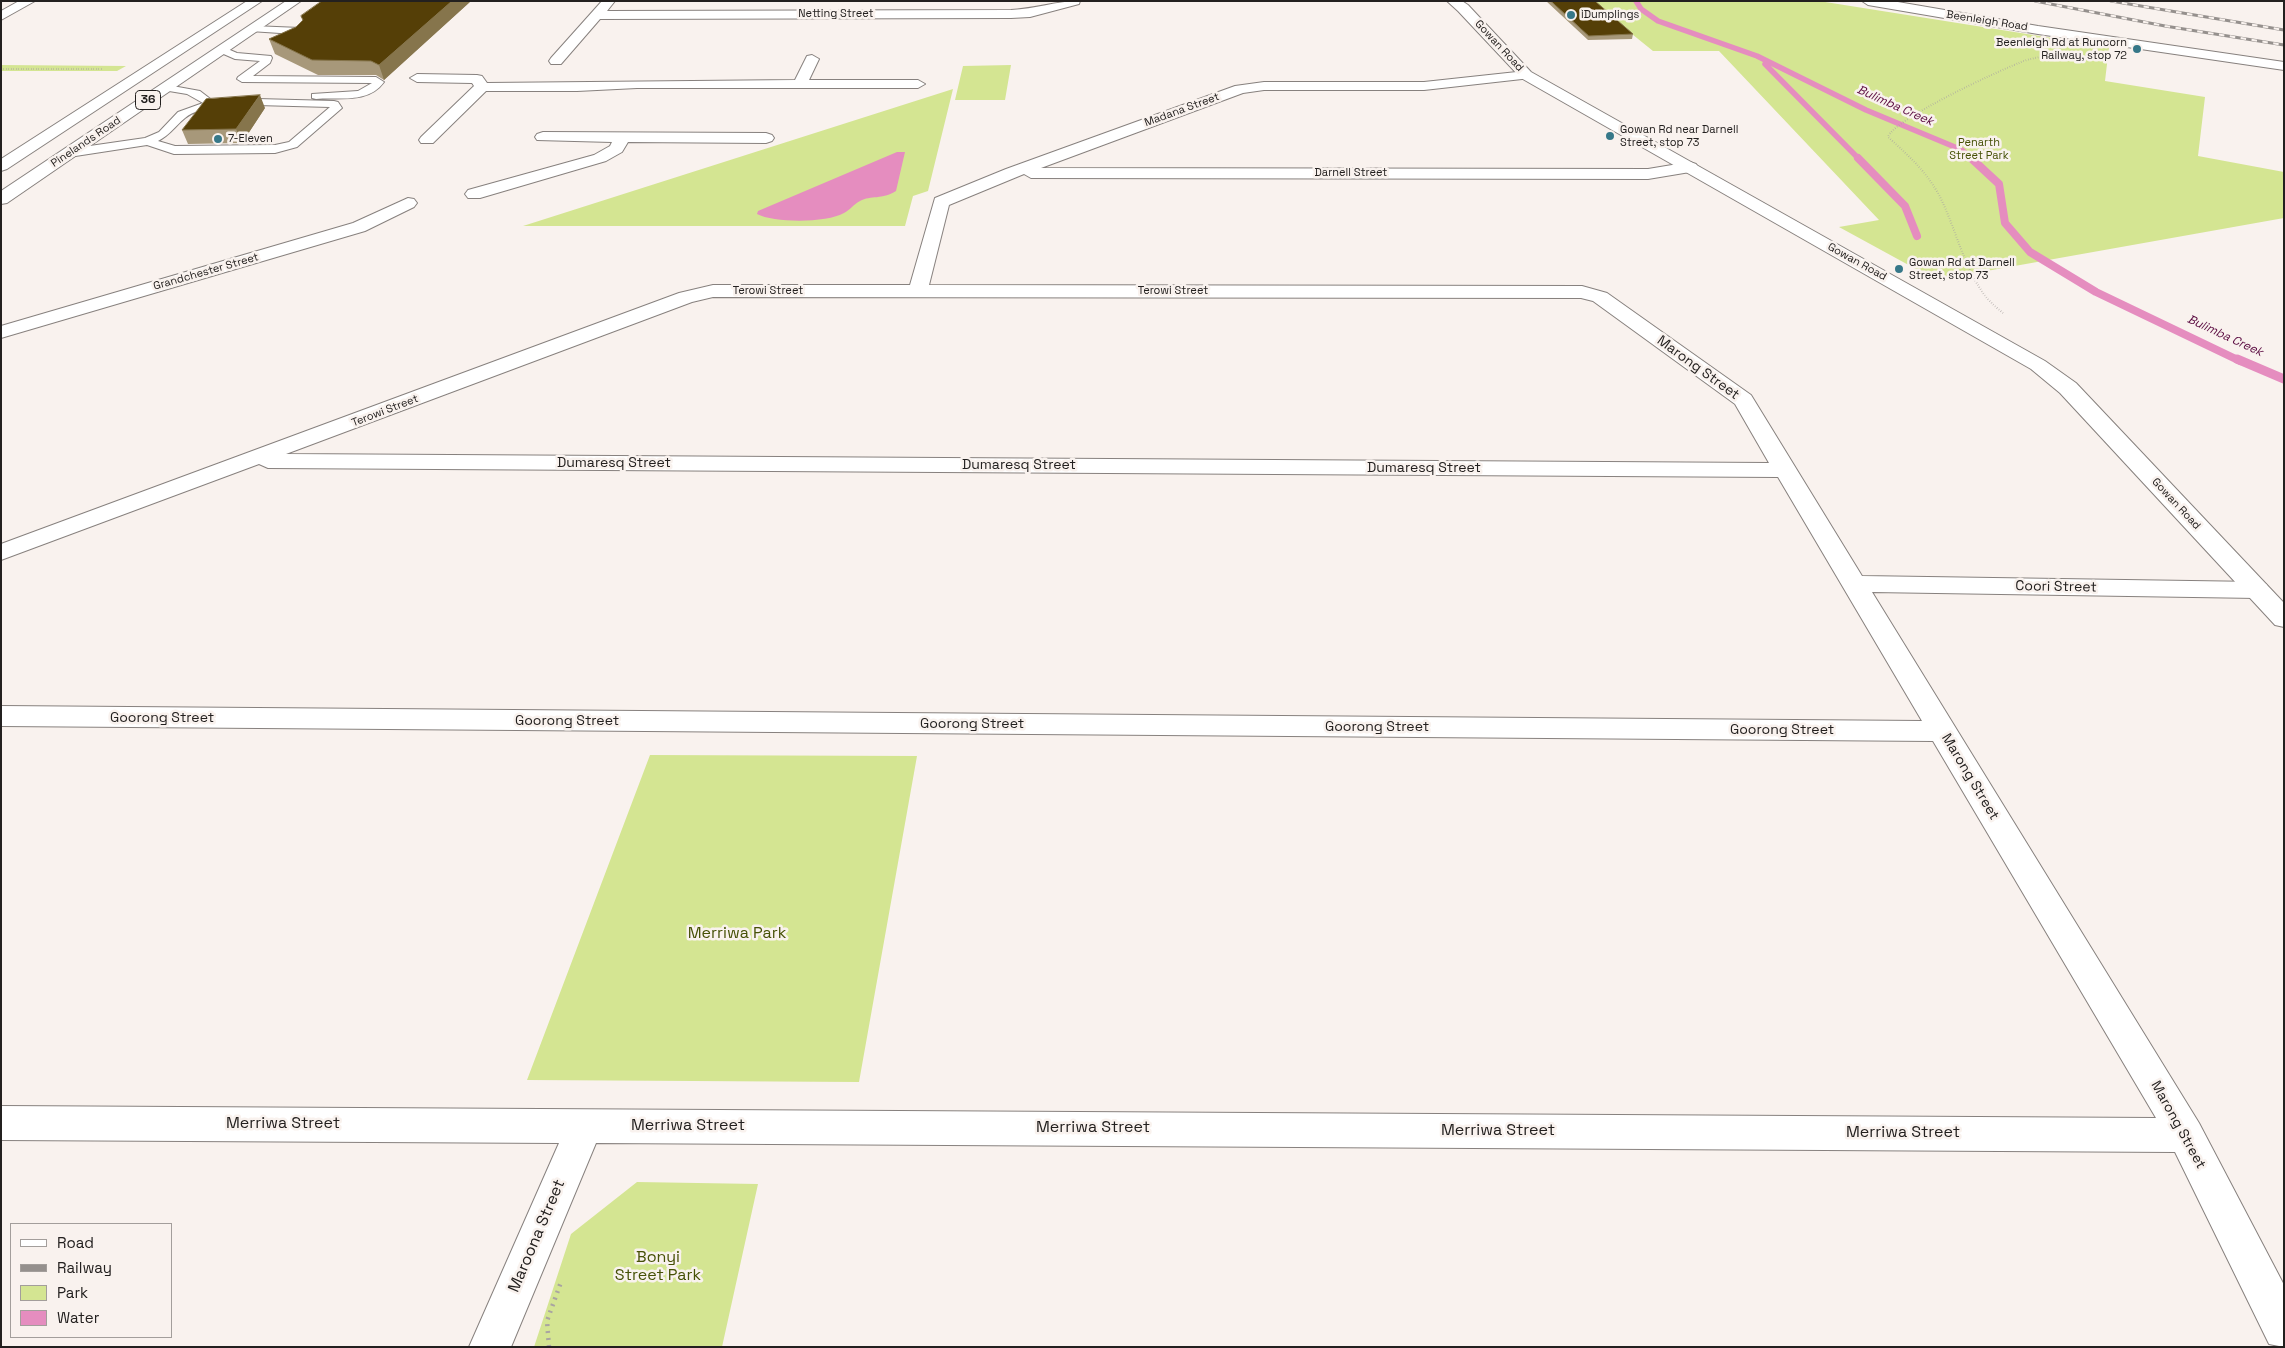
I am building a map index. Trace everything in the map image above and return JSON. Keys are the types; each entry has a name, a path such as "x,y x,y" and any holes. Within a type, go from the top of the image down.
{"street":[{"path":"3,14 29,1"},
{"name":"Pinelands Road","path":"1,166 256,1"},
{"name":"Pinelands Road","path":"1,199 295,1"},
{"path":"556,61 609,1"},
{"name":"Netting Street","path":"597,15 1011,14 1036,12 1074,1"},
{"name":"Beenleigh Road","path":"1868,1 2038,30 2284,66"},
{"name":"Beenleigh Road","path":"1918,1 2284,56"},
{"name":"Gowan Road","path":"1460,3 1526,75 2038,365 2068,388 2284,619"},
{"path":"800,84 812,59"},
{"name":"Madana Street","path":"918,290 941,202 1012,173 1240,89 1264,86 1448,85 1526,75"},
{"path":"417,78 477,79 482,87"},
{"path":"427,140 482,87 577,87 637,84 918,84"},
{"path":"543,137 766,138"},
{"path":"474,194 600,158 616,149 623,137"},
{"name":"Darnell Street","path":"1012,173 1648,174 1690,168"},
{"name":"Grandchester Street","path":"1,332 359,227 408,204"},
{"name":"Terowi Street","path":"1,553 252,461 686,297 713,292 918,290 1582,292"},
{"name":"Marong Street","path":"1582,292 1600,297 1743,400 1787,470 2186,1135 2284,1329"},
{"name":"Dumaresq Street","path":"252,461 1787,470"},
{"name":"Coori Street","path":"1855,584 2257,590"},
{"name":"Goorong Street","path":"1,716 1942,731"},
{"name":"Merriwa Street","path":"1,1123 2186,1135"},
{"name":"Maroona Street","path":"490,1347 585,1125"}],"lane":[{"path":"253,30 300,31 301,34 289,43 282,45"},
{"path":"226,48 257,47"},
{"path":"226,48 235,56 267,58 266,61 242,79 378,82 377,85 364,92 323,95 308,98 302,104"},
{"path":"167,88 195,93 207,99 210,104"},
{"path":"69,153 148,141 163,134 182,114 210,104 257,102 334,104 336,108 293,145 276,150 185,150 165,148 148,141"}],"path":[{"path":"2006,316 1987,298 1975,278 1948,214 1931,181 1914,161 1888,137 1890,130 1902,121 2001,70 2045,56"},
{"path":"1,69 108,69"}],"green space":[{"name":"Penarth Street Park","path":"1591,1 1819,1 2109,47 2105,81 2205,97 2198,156 2284,172 2284,218 1936,280 1839,227 1879,220 1719,51 1653,51"},
{"path":"1,65 126,66 117,71 1,71"},
{"path":"1011,65 1005,100 955,100 963,66"},
{"path":"953,89 928,191 913,196 905,226 523,226"},
{"name":"Merriwa Park","path":"650,755 917,756 859,1082 527,1080"},
{"name":"Bonyi Street Park","path":"637,1182 758,1184 722,1347 534,1347 571,1234"}],"water":[{"path":"897,152 905,152 896,191 891,194 864,199 844,213 826,219 801,221 775,219 757,214 758,211"}],"building":[{"path":"322,1 452,1 379,65 371,61 312,60 269,39 296,27 303,20 301,16"},
{"path":"1551,1 1595,1 1633,34 1589,36"},
{"path":"260,95 236,129 182,130 206,99"}],"waterway":[{"name":"Bulimba Creek","path":"1636,1 1641,9 1658,21 1757,56 1866,110 1962,150 1972,159"},
{"path":"1765,64 1859,159"},
{"path":"1858,158 1905,206 1917,236"},
{"name":"Bulimba Creek","path":"1971,158 1999,184 2005,223 2030,252 2096,292 2240,361"},
{"name":"Bulimba Creek","path":"2237,359 2284,379"}],"railway":[{"path":"2035,1 2165,26 2284,45"},
{"path":"2111,1 2284,30"}],"place":[{"name":"iDumplings","path":"1571,15"},
{"name":"Beenleigh Rd at Runcorn Railway, stop 72","path":"2137,49"},
{"name":"Gowan Rd near Darnell Street, stop 73","path":"1610,136"},
{"name":"7-Eleven","path":"218,139"},
{"name":"Gowan Rd at Darnell Street, stop 73","path":"1899,269"}]}
